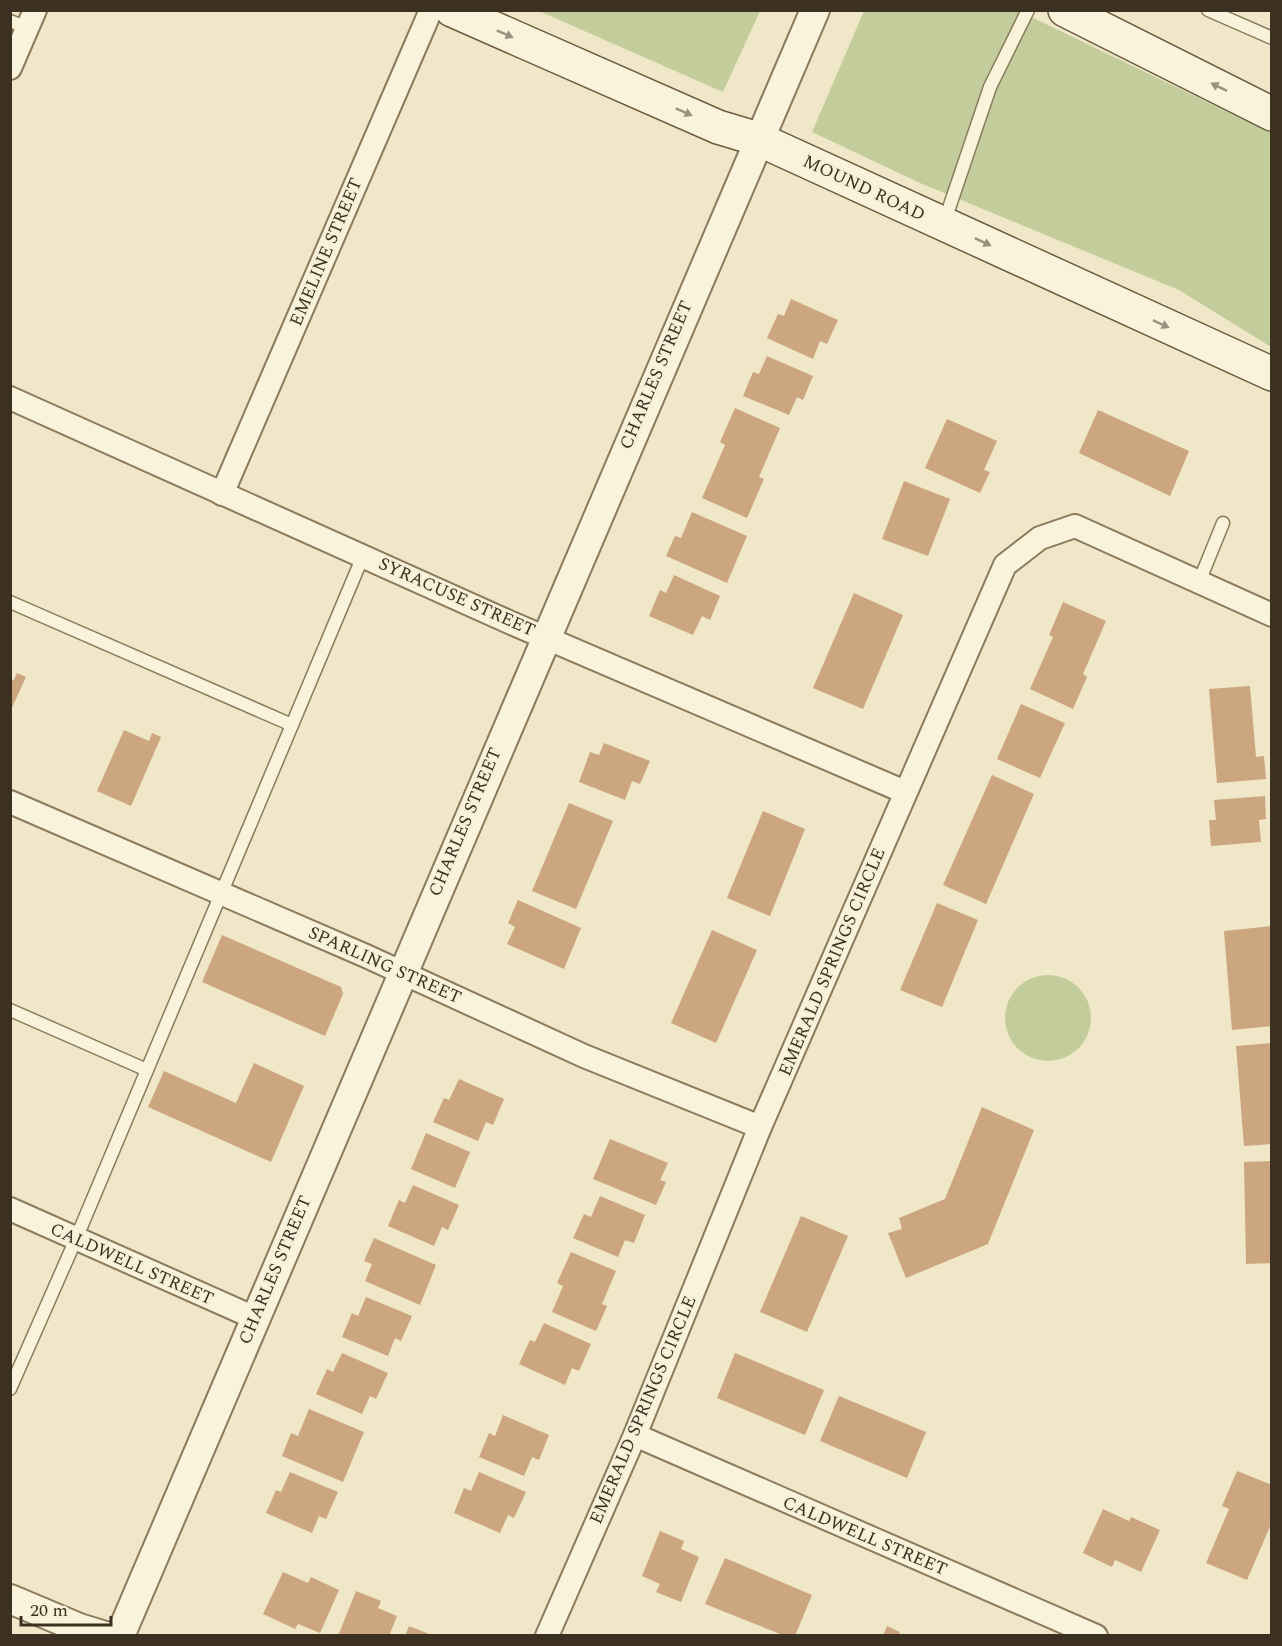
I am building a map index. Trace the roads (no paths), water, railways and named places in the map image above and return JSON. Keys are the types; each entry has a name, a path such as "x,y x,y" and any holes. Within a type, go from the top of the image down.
{"main road":[{"name":"MOUND ROAD","path":"452,10 718,127 758,139 1272,374"},
{"path":"1065,10 1272,114"}],"street":[{"name":"EMELINE STREET","path":"222,494 431,10"},
{"name":"CHARLES STREET","path":"120,1635 814,10"},
{"path":"10,68 24,20"},
{"name":"SYRACUSE STREET","path":"10,398 222,494 905,792"},
{"name":"EMERALD SPRINGS CIRCLE","path":"547,1635 635,1435 760,1127 813,1010 905,792 1005,565 1040,538 1075,526 1272,615"},
{"name":"SPARLING STREET","path":"10,802 221,893 584,1056 760,1127"},
{"name":"CALDWELL STREET","path":"10,1209 255,1318"},
{"name":"CALDWELL STREET","path":"635,1435 1096,1635"},
{"path":"10,1599 69,1624 105,1635"}],"lane":[{"path":"944,224 990,87 1028,10"},
{"path":"1208,10 1272,38"},
{"path":"1199,582 1223,523"},
{"path":"10,1389 76,1239 363,556"},
{"path":"10,602 292,725"},
{"path":"10,1010 147,1070"}]}
